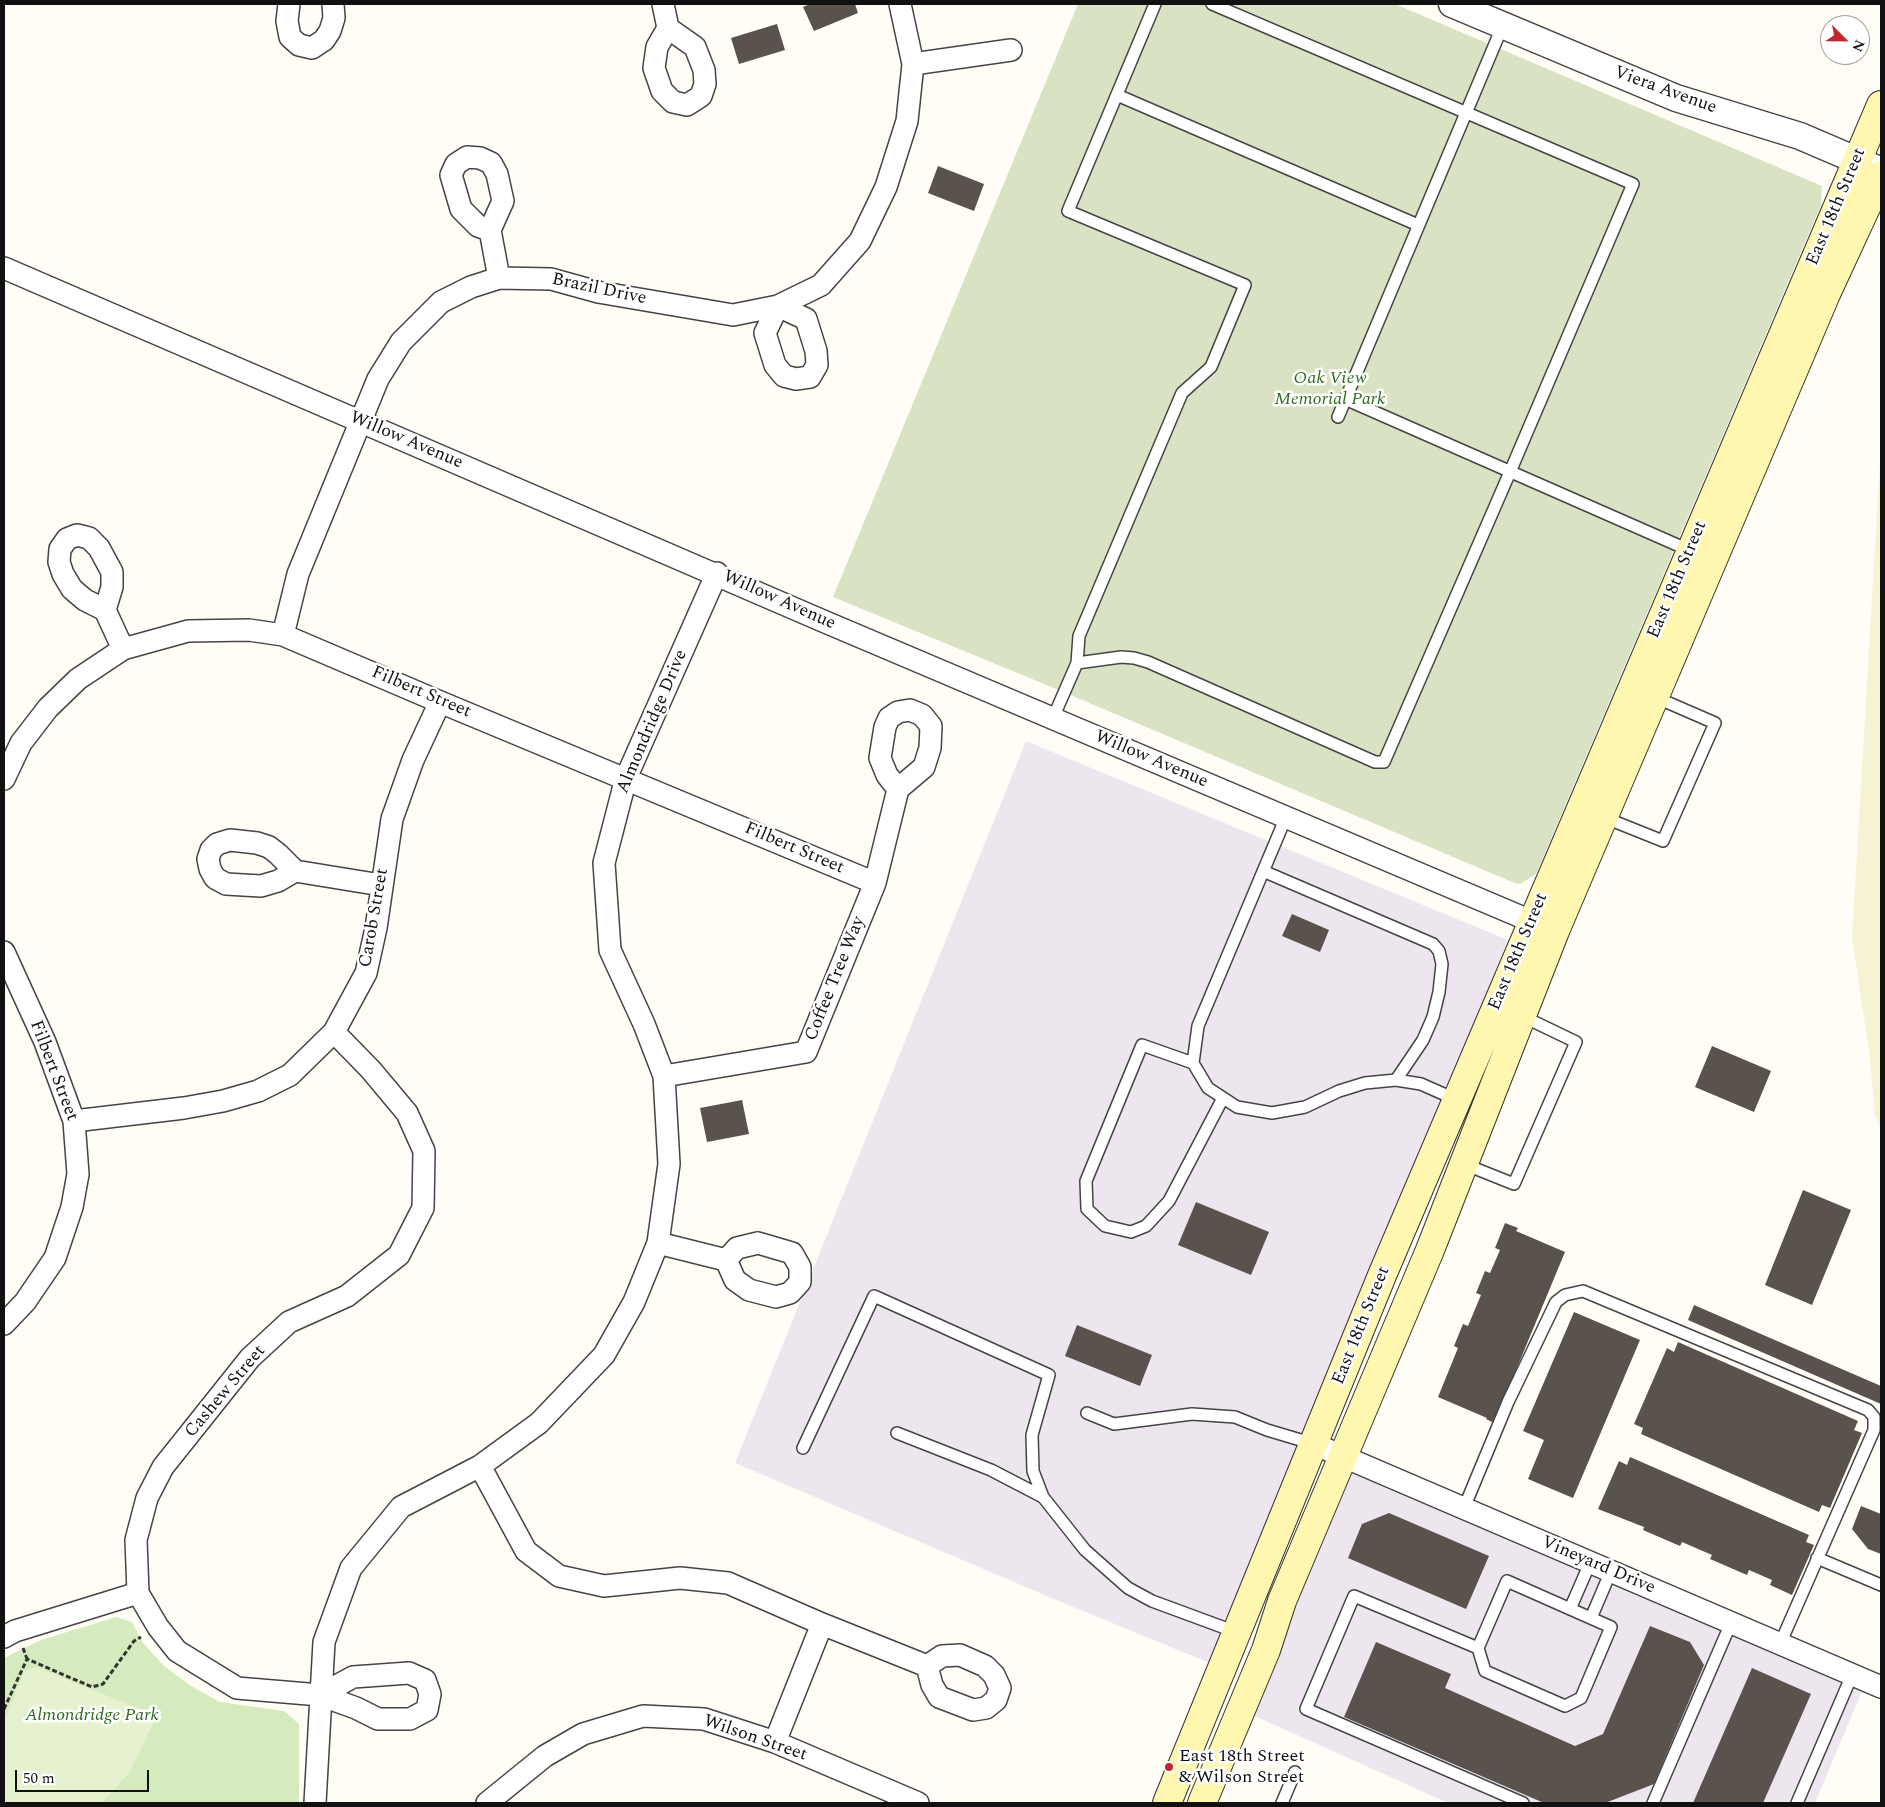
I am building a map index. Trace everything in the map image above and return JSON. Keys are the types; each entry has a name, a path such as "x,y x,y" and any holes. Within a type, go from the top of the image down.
{"main road":[{"name":"East 18th Street","path":"1202,1803 1266,1650 1282,1601 1344,1457 1464,1164 1522,1016 1544,926 1691,551 1881,106"},
{"name":"East 18th Street","path":"1167,1803 1383,1273 1457,1100 1544,926 1603,817 1826,294 1881,173"}],"street":[{"path":"289,4 287,21 290,37 299,45 312,48 324,40 330,31 334,18 334,4"},
{"path":"663,4 668,28"},
{"name":"Brazil Drive","path":"283,635 298,574 378,379 401,342 441,302 471,287 499,278 551,279 598,292 733,315 778,306 821,285 860,241 886,187 907,121 913,64 900,4"},
{"name":"Viera Avenue","path":"1452,4 1676,98 1800,136 1857,160 1881,173"},
{"path":"913,64 1011,50"},
{"path":"490,230 499,278"},
{"name":"Willow Avenue","path":"4,268 717,573 824,621 1544,926"},
{"name":"Almondridge Drive","path":"315,1803 324,1642 350,1568 401,1507 480,1466 539,1424 604,1355 634,1302 658,1243 669,1164 664,1076 644,1024 610,950 604,863 626,778 717,573"},
{"path":"105,610 123,649"},
{"name":"Filbert Street","path":"4,779 20,743 48,708 78,679 123,649 188,631 248,630 283,635 875,883"},
{"name":"Carob Street","path":"74,1121 184,1108 223,1101 258,1091 290,1075 334,1032 366,973 376,928 392,819 412,760 440,702"},
{"path":"875,883 898,789"},
{"path":"295,871 381,885"},
{"name":"Coffee Tree Way","path":"664,1076 806,1052 875,883"},
{"name":"Filbert Street","path":"4,956 45,1042 74,1121 78,1174 72,1208 55,1258 25,1302 4,1324"},
{"name":"Cashew Street","path":"320,1695 237,1688 177,1651 158,1627 138,1593 136,1540 147,1498 163,1468 250,1358 290,1322 346,1296 399,1255 423,1208 424,1151 407,1112 371,1070 334,1032"},
{"path":"658,1243 726,1260"},
{"name":"Vineyard Drive","path":"1314,1444 1881,1687"},
{"path":"480,1466 526,1551 559,1576 604,1586 680,1578 728,1583 822,1624 927,1666"},
{"path":"4,1637 15,1631 138,1593"},
{"path":"774,1742 822,1624"},
{"name":"Wilson Street","path":"487,1803 545,1756 583,1734 643,1716 704,1719 774,1742 918,1803"}],"lane":[{"path":"1053,718 1077,663 1079,636 1182,392 1211,367 1245,285 1068,211 1155,4"},
{"path":"1077,663 1121,657 1141,660 1375,762 1384,762 1633,184 1212,4"},
{"path":"1338,417 1503,25"},
{"path":"1117,95 1418,225"},
{"path":"1345,399 1691,551"},
{"path":"1603,817 1662,841 1715,723 1655,696"},
{"path":"1286,817 1198,1026 1193,1063 1208,1088 1237,1107 1272,1113 1305,1108 1339,1091 1365,1083 1396,1080 1421,1084 1457,1100"},
{"path":"1263,872 1433,944 1439,951 1442,964 1440,992 1433,1017 1422,1040 1396,1080"},
{"path":"1464,1164 1514,1184 1576,1042 1522,1016"},
{"path":"1193,1063 1142,1045 1086,1181 1087,1209 1105,1226 1131,1232 1146,1226 1169,1201 1223,1098"},
{"path":"1464,1508 1508,1402 1556,1302 1565,1295 1582,1291 1868,1410 1874,1417 1874,1430 1780,1644"},
{"path":"803,1448 874,1296 1049,1375 1032,1435 1033,1472 1043,1497 1085,1550 1128,1588 1152,1601 1236,1632"},
{"path":"1087,1413 1114,1424 1192,1414 1235,1417 1267,1430 1314,1444"},
{"path":"897,1433 991,1470 1043,1497"},
{"path":"1817,1558 1881,1585"},
{"path":"1570,1609 1590,1563"},
{"path":"1591,1618 1611,1571"},
{"path":"1507,1582 1591,1618 1611,1627 1581,1698 1565,1706 1485,1671 1478,1648 1507,1582"},
{"path":"1478,1648 1354,1596 1306,1709 1523,1803"},
{"path":"1653,1803 1731,1623"},
{"path":"1797,1803 1852,1675"},
{"path":"1282,1803 1295,1772"}],"path":[{"path":"4,1710 28,1659 92,1687 103,1684 134,1641 158,1627"}],"shaded area":[{"path":"1881,444 1881,1130 1875,1116 1870,1058 1852,938"},
{"path":"1026,741 1508,940 1212,1664 1049,1597 735,1463"},
{"path":"1346,1471 1862,1691 1815,1803 1448,1803 1248,1713"}],"green space":[{"name":"Oak View Memorial Park","path":"1078,4 1395,4 1822,186 1821,205 1536,874 1522,883 1517,884 1054,688 833,597"},
{"name":"Almondridge Park","path":"116,1617 132,1622 143,1643 164,1666 191,1686 220,1702 284,1711 299,1724 299,1803 4,1803 4,1658 41,1640"},
{"path":"36,1667 157,1716 129,1773 102,1803 4,1803 4,1721 24,1672"}],"building":[{"path":"810,4 855,4 858,13 814,31 803,7"},
{"path":"777,24 785,50 739,64 731,38"},
{"path":"938,166 984,184 974,211 928,193"},
{"path":"1292,914 1329,930 1320,952 1282,936"},
{"path":"1712,1046 1771,1071 1754,1112 1695,1087"},
{"path":"742,1100 749,1134 707,1142 700,1108"},
{"path":"1803,1190 1851,1210 1812,1305 1765,1285"},
{"path":"1196,1202 1269,1232 1251,1275 1178,1245"},
{"path":"1505,1223 1518,1228 1516,1231 1565,1252 1494,1423 1487,1418 1438,1397 1458,1348 1454,1346 1463,1324 1468,1326 1481,1295 1476,1293 1485,1271 1490,1273 1500,1250 1495,1248"},
{"path":"1694,1305 1881,1386 1881,1404 1688,1320"},
{"path":"1574,1312 1640,1340 1573,1498 1528,1479 1544,1440 1523,1431"},
{"path":"1077,1325 1152,1355 1140,1386 1065,1356"},
{"path":"1678,1342 1858,1421 1854,1430 1862,1433 1830,1508 1822,1505 1819,1512 1641,1434 1643,1428 1634,1424 1667,1348 1674,1352"},
{"path":"1630,1457 1809,1535 1806,1542 1814,1545 1792,1595 1770,1585 1772,1580 1749,1570 1747,1575 1710,1559 1712,1555 1682,1542 1680,1546 1643,1530 1644,1527 1598,1509 1619,1461 1627,1465"},
{"path":"1861,1506 1881,1514 1881,1554 1868,1549 1852,1529"},
{"path":"1389,1513 1489,1556 1466,1609 1348,1558 1362,1524"},
{"path":"1650,1626 1690,1642 1704,1665 1654,1784 1605,1803 1544,1803 1344,1717 1376,1642 1451,1674 1445,1688 1575,1746 1603,1734"},
{"path":"1752,1668 1811,1694 1763,1803 1693,1803"}],"place":[{"name":"East 18th Street & Wilson Street","path":"1169,1767"}]}
